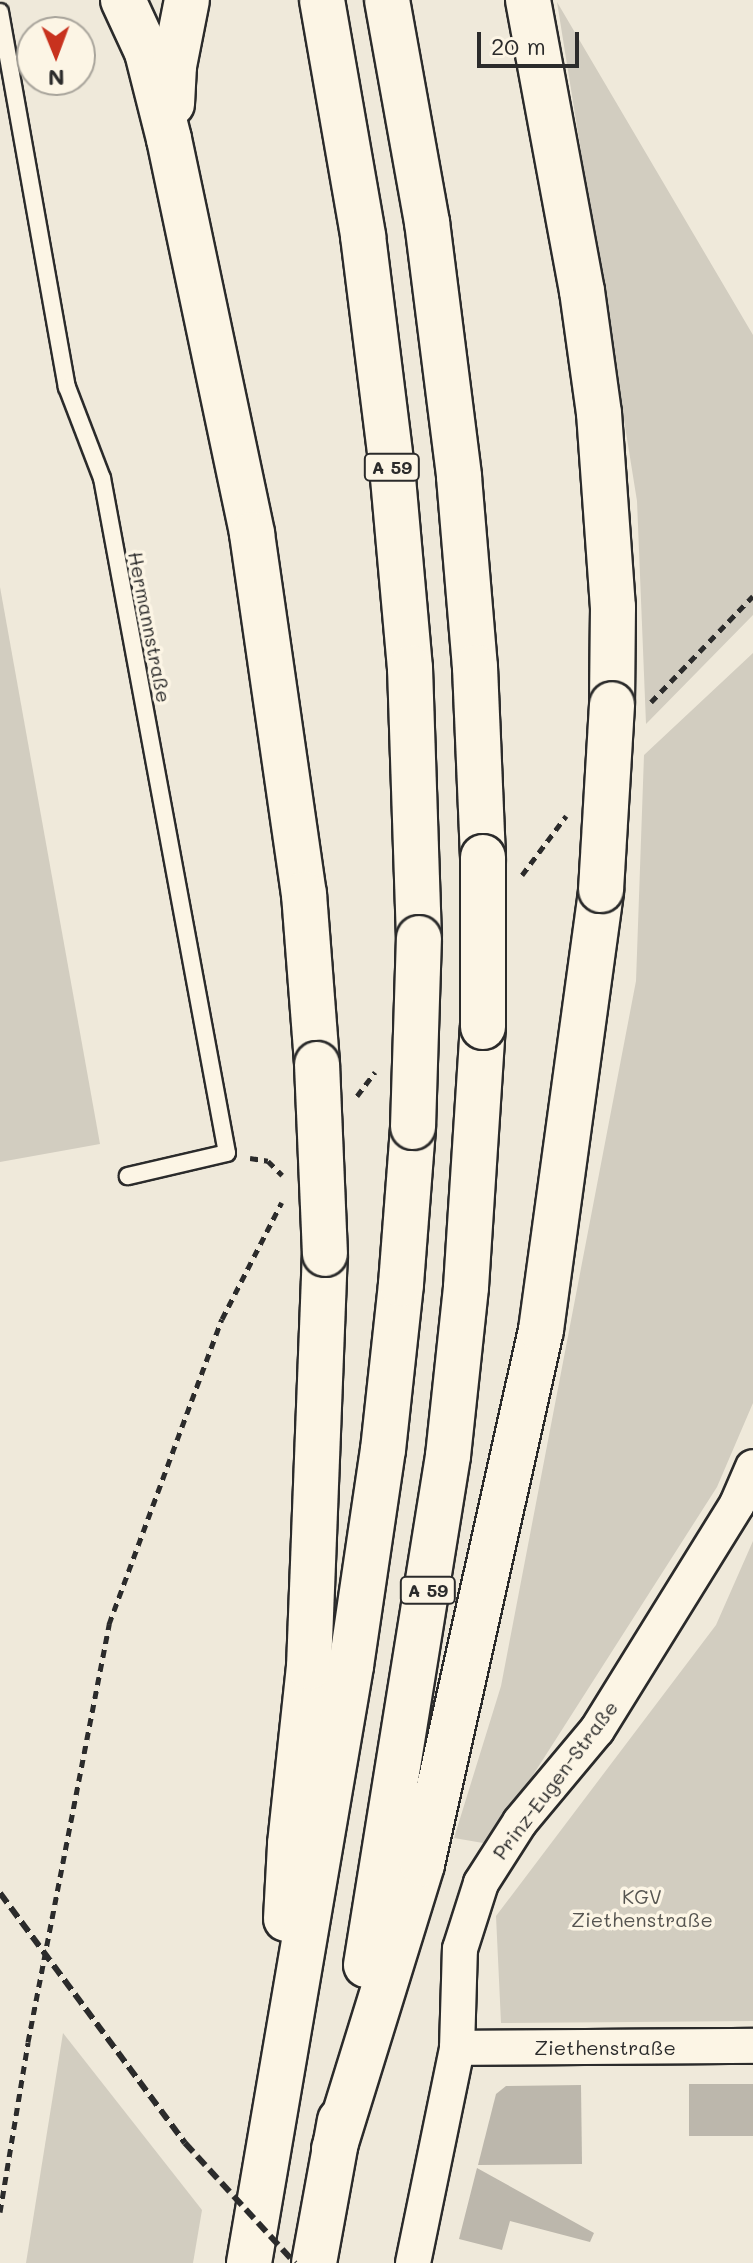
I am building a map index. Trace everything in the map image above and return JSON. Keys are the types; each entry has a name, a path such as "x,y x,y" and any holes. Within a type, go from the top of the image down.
{"highway":[{"path":"123,0 147,52 169,139 252,534 304,894 317,1064 325,1254 309,1667 290,1844 277,2093"},
{"path":"169,139 174,66 187,0"},
{"name":"A 59","path":"249,2263 324,1836 381,1465 401,1284 413,1127 419,938 410,668 393,478 363,236 322,0"},
{"name":"A 59","path":"314,2263 385,1858 448,1456 466,1287 483,1027 483,857 475,667 459,477 427,222 387,0"},
{"path":"517,0 536,49"},
{"path":"334,2149 422,1864 541,1330 601,890 612,704 613,607 599,413 582,291 528,0"}],"street":[{"name":"Prinz-Eugen-Straße","path":"413,2263 457,2048 460,1949 481,1883 520,1822 597,1730 737,1504 753,1467"},
{"name":"Ziethenstraße","path":"457,2048 753,2046"}],"lane":[{"name":"Hermannstraße","path":"0,12 67,387 102,478 227,1153"},
{"path":"128,1176 227,1153"}],"path":[{"path":"227,1153 268,1161 292,1183"}],"green space":[{"path":"557,2 753,335 753,615 646,724 637,501"},
{"path":"0,587 100,1144 0,1162"},
{"path":"753,653 753,1403 717,1487 489,1844 454,1838 501,1686 636,981 644,755"},
{"name":"KGV Ziethenstraße","path":"753,1541 753,2021 501,2023 496,1916 716,1625"},
{"path":"63,2033 202,2210 193,2263 26,2263"}],"building":[{"path":"689,2084 753,2084 753,2136 689,2136"},
{"path":"581,2085 582,2164 478,2165 496,2094 506,2086"},
{"path":"477,2168 594,2233 590,2242 510,2221 502,2250 459,2239"}],"railway":[{"path":"0,1893 185,2143 295,2263"}]}
